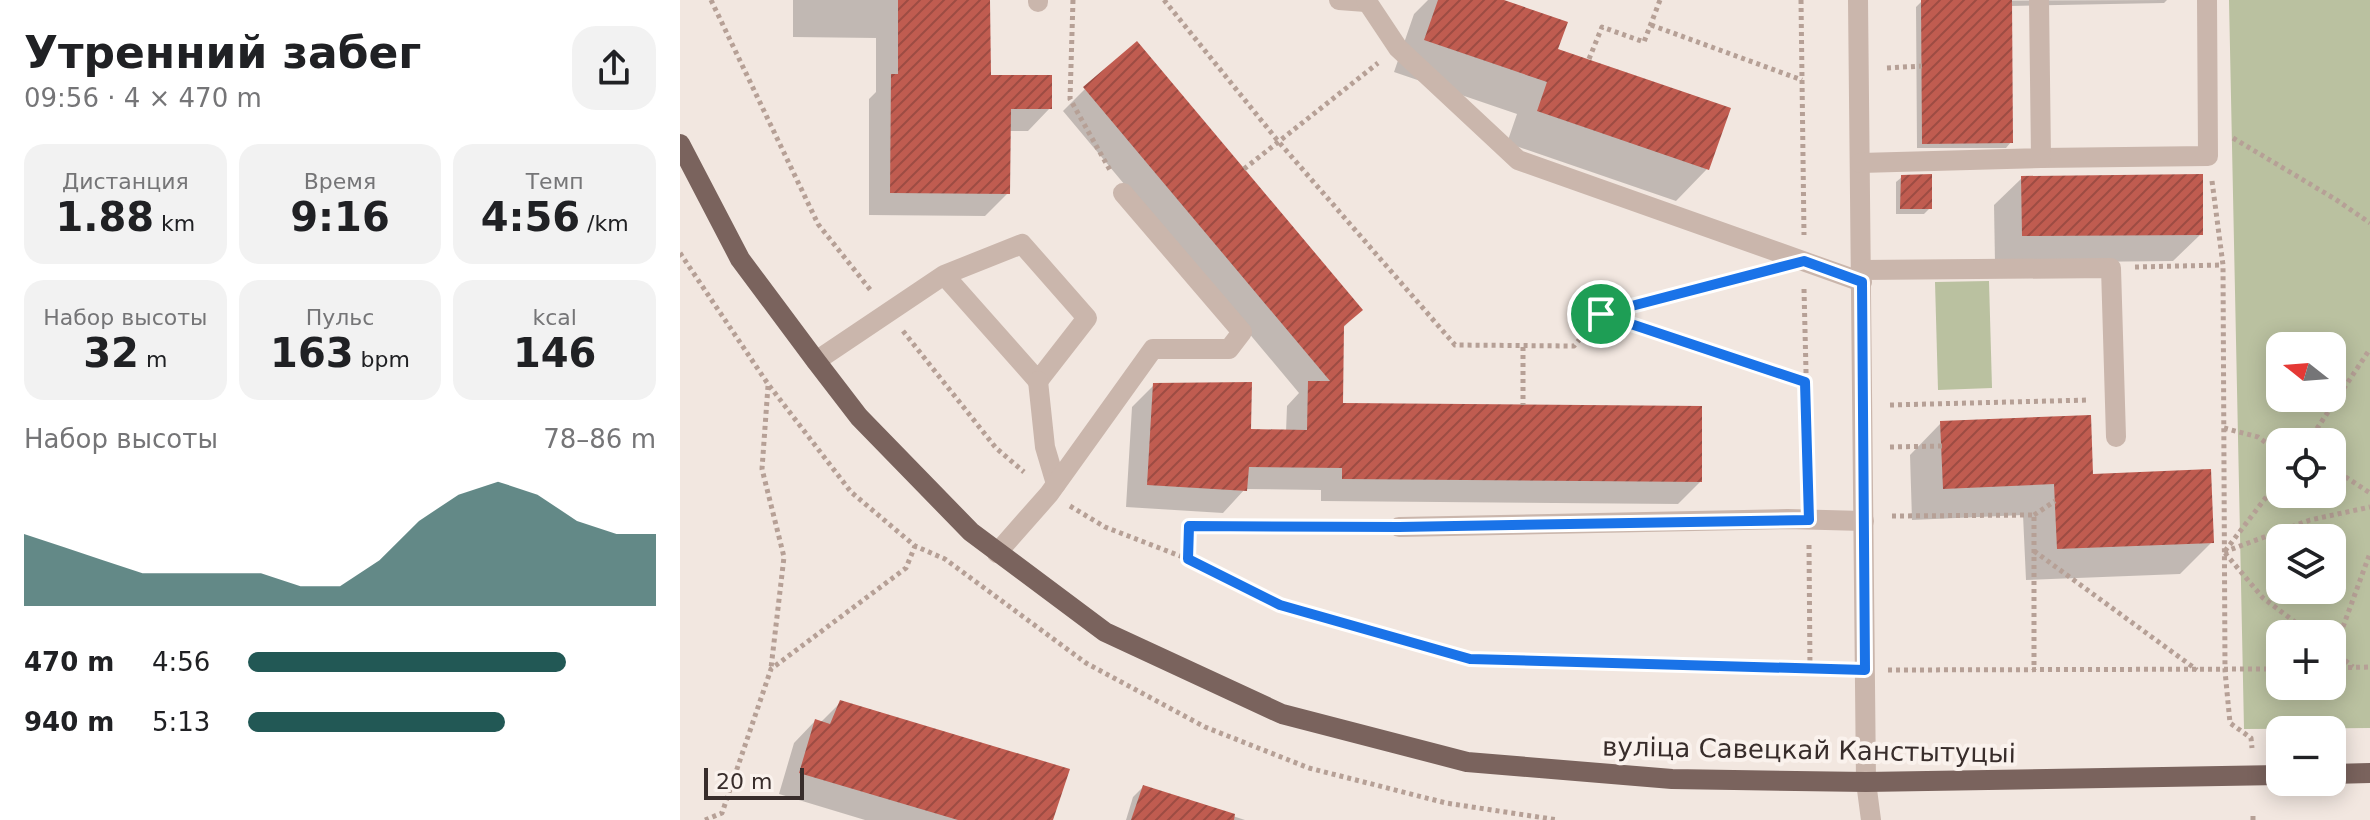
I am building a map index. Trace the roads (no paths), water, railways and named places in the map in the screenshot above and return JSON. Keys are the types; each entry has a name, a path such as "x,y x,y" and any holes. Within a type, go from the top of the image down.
{"main road":[{"name":"вуліца Савецкай Канстытуцыі","path":"680,144 740,259 816,361 859,417 971,532 1105,632 1282,714 1467,762 1672,779 1866,782 2266,775"},
{"path":"2346,774 2370,773"}],"street":[{"path":"1339,0 1366,1 1398,48 1518,160 1804,261 1861,276 2111,268 2116,437"},
{"path":"1858,0 1866,782 1871,820"},
{"path":"2039,0 2041,158"},
{"path":"1860,163 2208,156 2207,0"},
{"path":"997,553 1052,489 1153,349 1229,349 1242,332 1123,193"},
{"path":"816,361 944,275 1022,244 1087,318 1038,381"},
{"path":"944,275 1038,381 1052,489"},
{"path":"1399,527 1864,521"}]}
